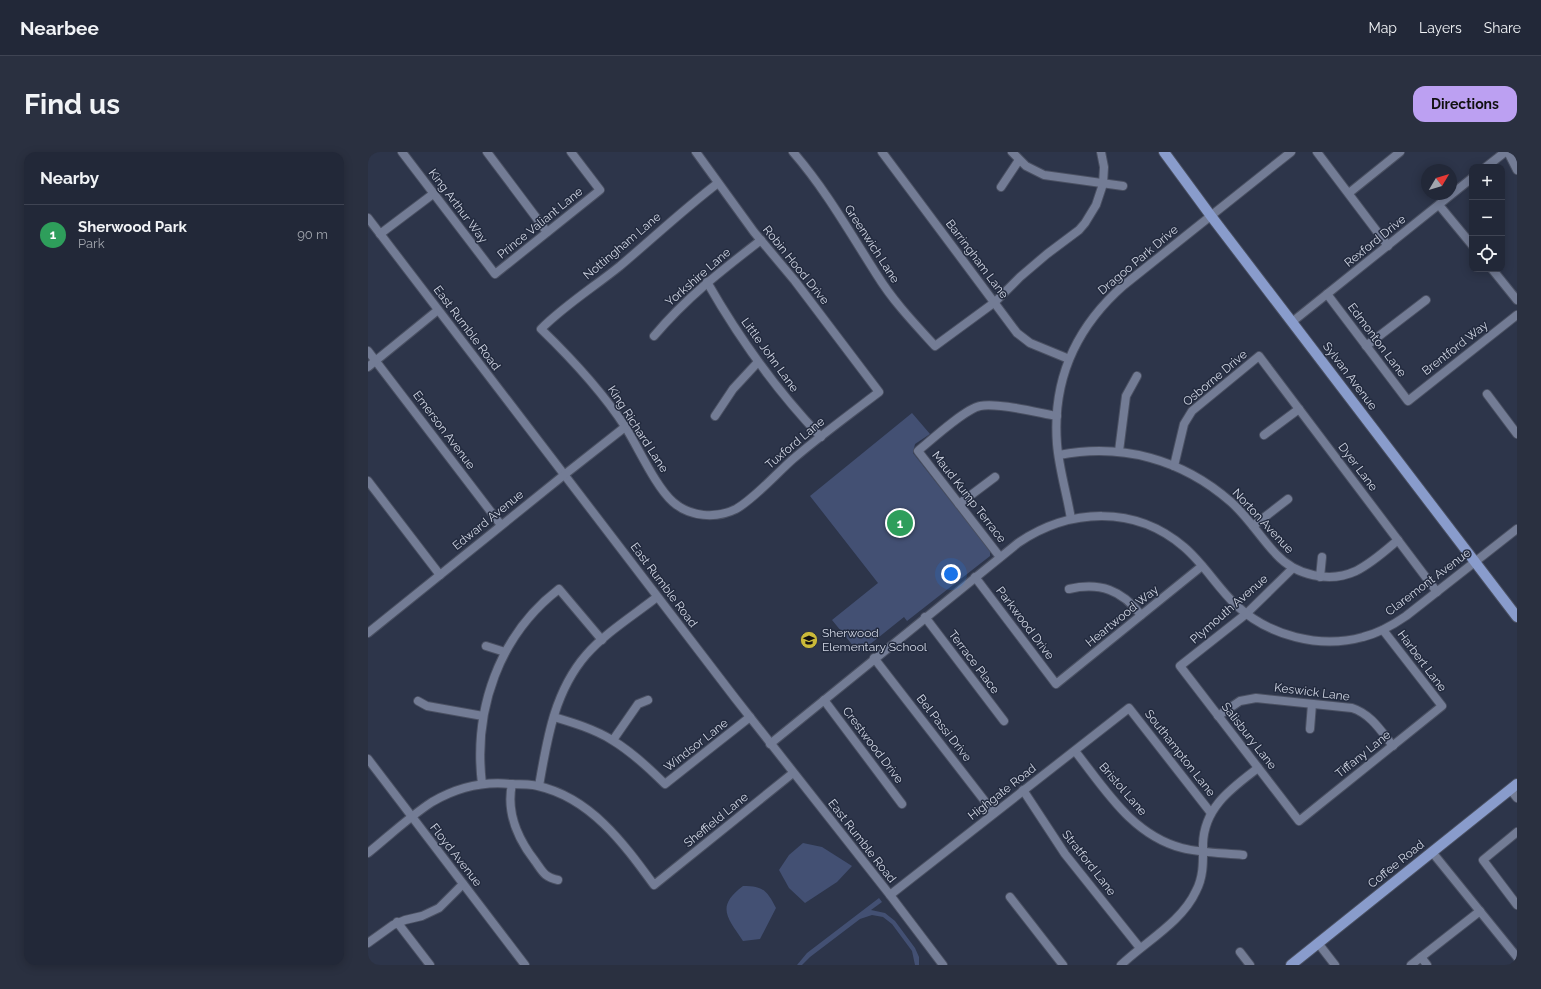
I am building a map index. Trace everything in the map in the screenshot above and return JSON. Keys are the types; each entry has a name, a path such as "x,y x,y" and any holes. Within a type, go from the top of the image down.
{"main road":[{"name":"Sylvan Avenue","path":"1164,152 1211,216 1516,616 1517,626"},
{"name":"Coffee Road","path":"1291,965 1515,785"}],"street":[{"name":"King Arthur Way","path":"402,152 495,274"},
{"path":"487,152 547,232"},
{"name":"Prince Valiant Lane","path":"495,274 600,190 571,152"},
{"name":"Greenwich Lane","path":"793,152 833,204 877,276 901,308 935,346 995,302"},
{"name":"Barringham Lane","path":"882,152 1017,333 1030,343 1069,359"},
{"path":"1012,152 1018,160 1030,169 1044,175 1123,186"},
{"path":"995,302 1025,272 1079,230 1085,223 1096,205 1103,184 1104,167 1101,152"},
{"name":"Dragoo Park Drive","path":"1071,519 1059,455 1057,416 1062,385 1069,359 1086,326 1111,297 1291,152"},
{"path":"1317,152 1388,246"},
{"path":"1349,193 1400,152"},
{"path":"1490,164 1505,152"},
{"path":"1508,152 1517,170"},
{"name":"Robin Hood Drive","path":"698,153 718,183 761,240 795,281 879,392"},
{"path":"1001,186 1018,160"},
{"name":"Rexford Drive","path":"1292,322 1469,180"},
{"name":"Nottingham Lane","path":"541,329 566,306 618,267 662,228 718,183"},
{"path":"380,234 433,194"},
{"path":"1439,204 1469,241"},
{"name":"East Rumble Road","path":"368,218 770,744 890,895 943,965"},
{"name":"Yorkshire Lane","path":"654,336 683,304 707,282 761,240"},
{"path":"1494,272 1517,300"},
{"name":"Little John Lane","path":"707,282 731,323 758,362 820,437"},
{"name":"Edmonton Lane","path":"1327,294 1408,401"},
{"path":"1366,346 1426,300"},
{"path":"368,367 438,310"},
{"name":"Brentford Way","path":"1408,401 1517,314"},
{"name":"King Richard Lane","path":"541,329 596,387 625,427 654,476 672,501 687,511 701,515 727,512"},
{"name":"Emerson Avenue","path":"368,351 501,525"},
{"name":"Dyer Lane","path":"1259,356 1437,592"},
{"name":"Osborne Drive","path":"1174,466 1184,424 1192,411 1259,356"},
{"path":"715,416 733,389 758,362"},
{"path":"1119,451 1124,406 1130,388 1137,376"},
{"name":"Tuxford Lane","path":"727,512 749,500 774,476 820,437 879,392"},
{"path":"1487,394 1517,434"},
{"name":"Maud Kump Terrace","path":"1000,557 918,451 967,412 979,406 991,405 1057,416"},
{"path":"1264,435 1299,409"},
{"name":"Edward Avenue","path":"368,633 625,427"},
{"name":"Norton Avenue","path":"1059,455 1087,451 1119,451 1148,457 1190,473 1232,502 1276,555 1293,568 1301,572 1320,577 1341,576 1357,570 1366,565 1398,540"},
{"path":"959,504 995,477"},
{"path":"368,481 440,575"},
{"path":"1253,526 1288,499"},
{"name":"Claremont Avenue","path":"770,744 1000,557 1030,535 1055,523 1084,517 1110,516 1123,518 1150,526 1172,538 1183,547 1202,566 1227,597 1246,614 1285,634 1314,641 1354,639 1383,630 1406,616 1517,529"},
{"path":"1320,577 1322,558"},
{"name":"Heartwood Way","path":"1056,684 1202,566"},
{"name":"Plymouth Avenue","path":"1180,666 1246,614 1293,568"},
{"name":"Parkwood Drive","path":"975,577 1056,684"},
{"path":"1069,589 1089,586 1112,591 1127,599 1141,615"},
{"path":"482,784 479,751 483,716 489,688 505,652 526,620 558,589 602,640"},
{"path":"368,853 411,817 444,796 458,790 498,782 539,786 545,752 554,717 564,688 576,668 587,654 602,640 657,597"},
{"name":"Terrace Place","path":"925,618 1004,721"},
{"name":"Harbert Lane","path":"1383,630 1442,706"},
{"path":"486,646 505,652"},
{"name":"Bel Passi Drive","path":"874,658 994,813"},
{"name":"Salisbury Lane","path":"1180,666 1299,821"},
{"name":"Keswick Lane","path":"1218,716 1235,704 1248,699 1266,698 1352,708 1370,718 1393,746"},
{"path":"613,740 638,704 648,700"},
{"name":"Crestwood Drive","path":"824,700 902,804"},
{"path":"418,701 427,706 483,716"},
{"path":"1310,729 1312,704"},
{"name":"Tiffany Lane","path":"1299,821 1442,706"},
{"name":"Highgate Road","path":"890,895 1129,708"},
{"name":"Southampton Lane","path":"1129,708 1211,813"},
{"name":"Windsor Lane","path":"554,717 578,725 613,740 641,761 665,784 750,717"},
{"name":"Bristol Lane","path":"1075,751 1124,812 1151,835 1173,845 1203,851 1243,855"},
{"name":"Floyd Avenue","path":"368,761 525,965"},
{"path":"1121,965 1178,917 1190,903 1200,882 1205,830 1211,813 1226,794 1258,768"},
{"name":"Sheffield Lane","path":"539,786 571,799 597,817 635,859 654,885 794,774"},
{"path":"512,784 510,791 512,813 520,841 548,878 558,880"},
{"path":"1515,785 1517,798"},
{"name":"Stratford Lane","path":"1023,790 1065,854 1140,948"},
{"path":"1517,832 1483,860 1517,905"},
{"path":"1432,852 1517,957"},
{"path":"368,943 385,929 397,922 432,912 439,908 463,884"},
{"path":"1010,897 1063,965"},
{"path":"1411,965 1480,911"},
{"path":"397,922 430,965"},
{"path":"1318,943 1335,965"},
{"path":"1240,952 1250,965"},
{"path":"1421,957 1427,965"}],"shaded area":[{"path":"912,413 930,434 915,444 913,453 990,551 990,556 907,621 904,617 859,653 832,620 878,583 810,496"},
{"path":"803,843 822,847 852,866 837,882 805,903 789,888 779,870 789,855"},
{"path":"743,886 760,888 770,897 776,908 760,939 743,941 729,919 727,913 729,900 734,893"},
{"path":"879,898 882,902 871,910 885,913 895,921 915,948 919,957 919,965 915,965 912,951 892,924 883,917 872,915 860,919 810,957 802,965 797,965 807,953"}],"place":[{"name":"Sherwood Park","path":"900,523"},
{"name":"Sherwood Elementary School","path":"809,640"}]}
